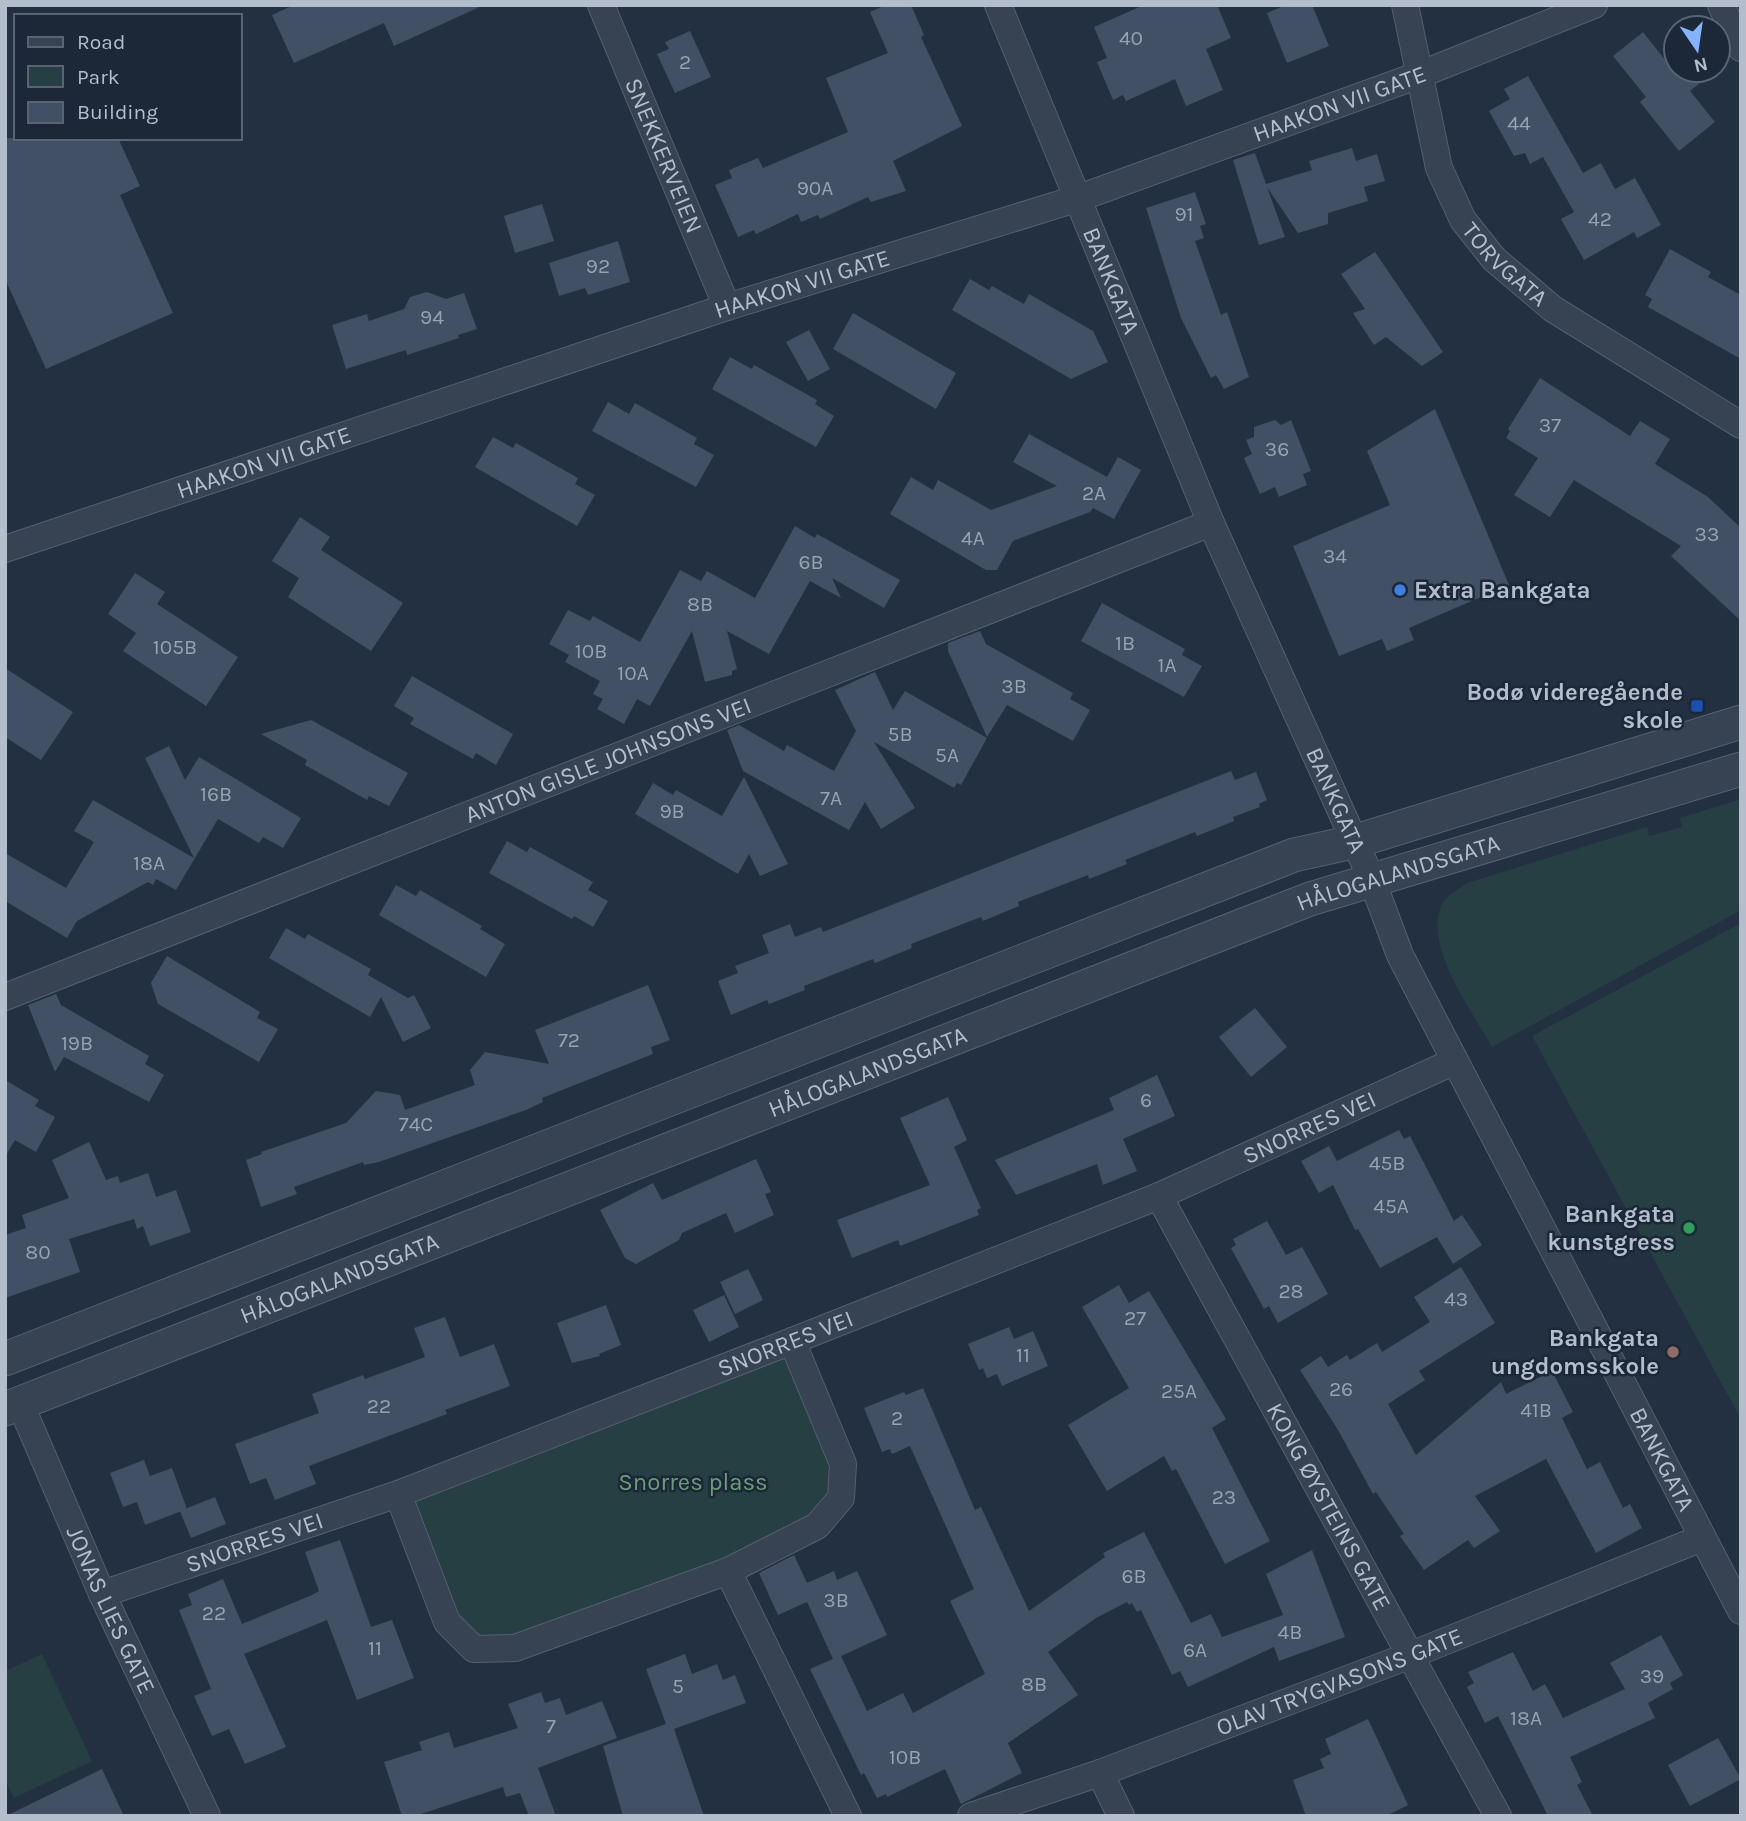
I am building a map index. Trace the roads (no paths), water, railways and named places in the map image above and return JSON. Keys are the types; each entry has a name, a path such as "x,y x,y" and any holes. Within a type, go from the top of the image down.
{"street":[{"name":"SNEKKERVEIEN","path":"601,5 727,307"},
{"name":"BANKGATA","path":"998,5 1211,523 1372,880 1400,955 1741,1611"},
{"name":"TORVGATA","path":"1405,5 1439,168 1462,220 1494,259 1553,309 1741,425"},
{"name":"HAAKON VII GATE","path":"5,549 727,307 1079,198 1419,75 1594,5"},
{"path":"1721,5 1741,48"},
{"name":"ANTON GISLE JOHNSONS VEI","path":"5,997 1211,523"},
{"name":"HÅLOGALANDSGATA","path":"5,1359 1294,855 1353,842 1741,722"},
{"name":"HÅLOGALANDSGATA","path":"13,1406 1310,898 1741,769"},
{"name":"SNORRES VEI","path":"102,1594 398,1494 1159,1196 1455,1061"},
{"name":"KONG ØYSTEINS GATE","path":"1159,1196 1498,1816"},
{"path":"398,1494 447,1622 474,1649 515,1648 728,1571 817,1526 841,1498 843,1464 792,1340"},
{"name":"JONAS LIES GATE","path":"13,1406 207,1816"},
{"name":"OLAV TRYGVASONS GATE","path":"971,1816 1100,1773 1411,1655 1702,1538"},
{"path":"728,1571 848,1816"},
{"path":"1100,1773 1121,1816"}],"place":[{"name":"Extra Bankgata","path":"1400,590"},
{"name":"Bodø videregående skole","path":"1697,706"},
{"name":"Bankgata kunstgress","path":"1689,1228"},
{"name":"Bankgata ungdomsskole","path":"1673,1352"}],"park label":[{"name":"Snorres plass","path":"693,1482"}]}
